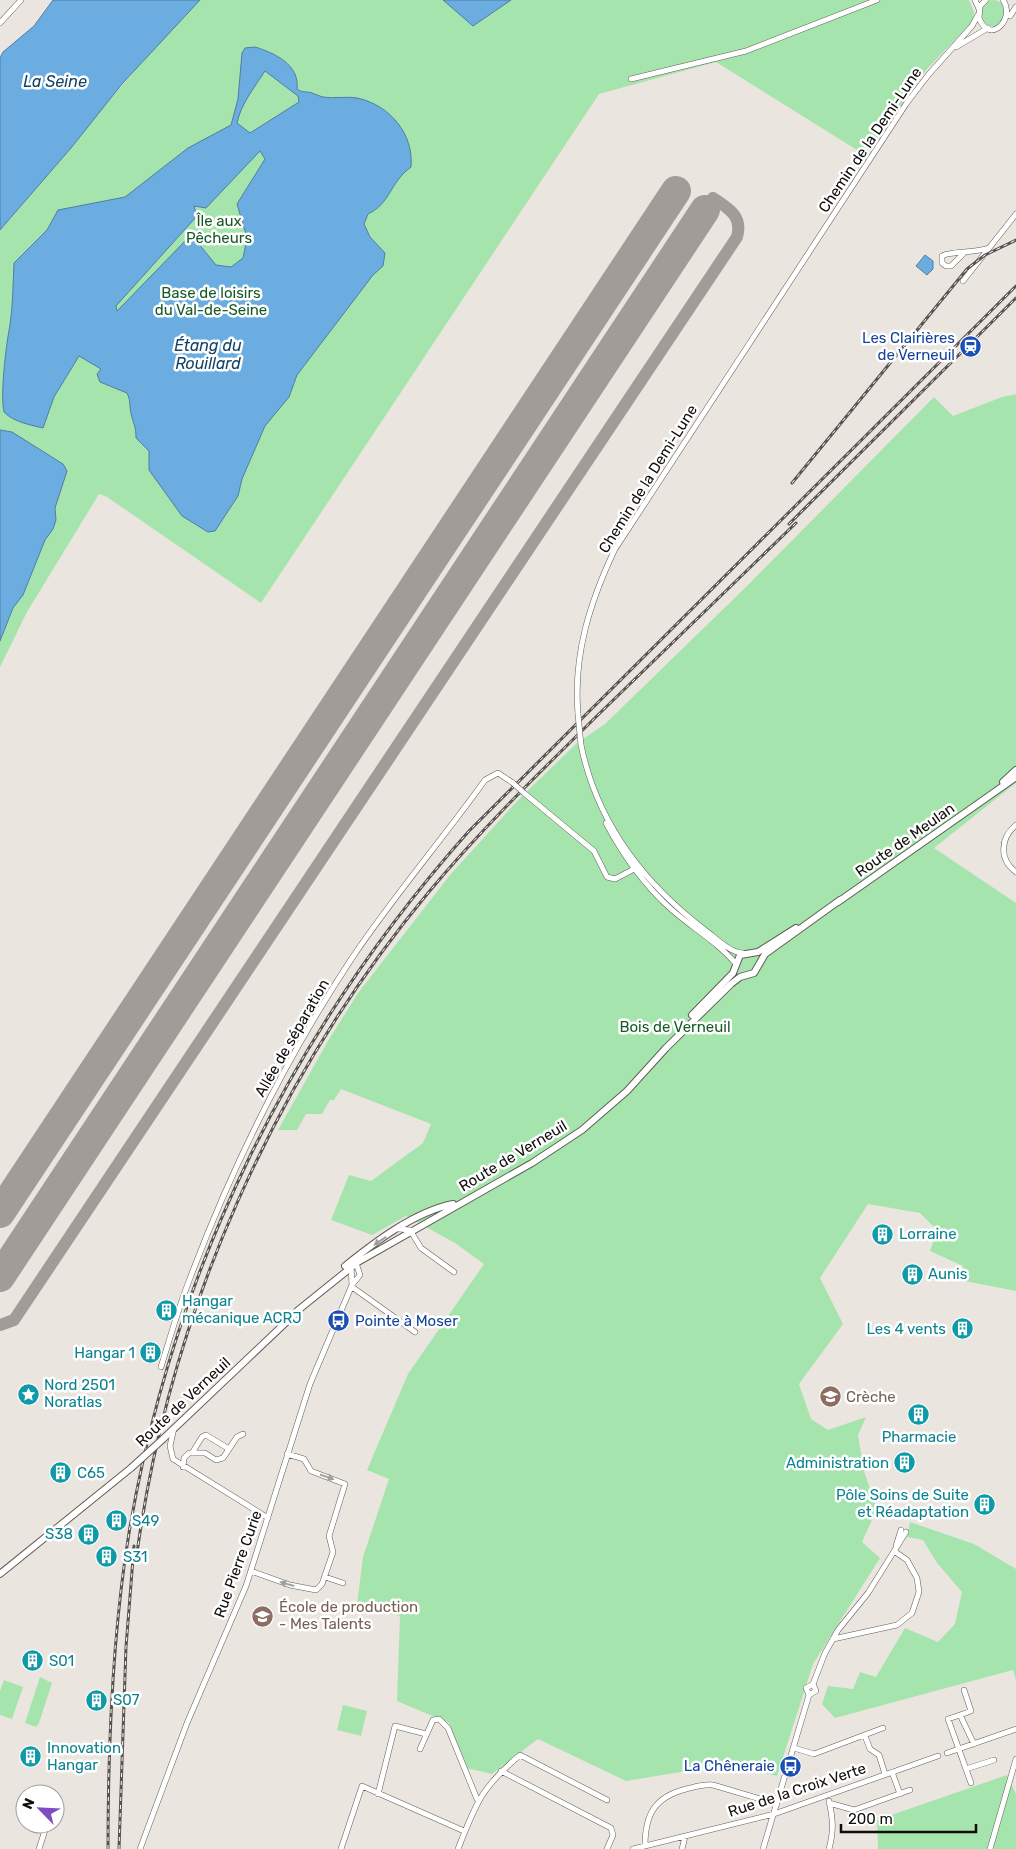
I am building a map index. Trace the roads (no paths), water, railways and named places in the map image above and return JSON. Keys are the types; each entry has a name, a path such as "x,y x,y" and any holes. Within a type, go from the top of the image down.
{"main road":[{"name":"Route de Meulan","path":"983,799 1016,770"},
{"name":"Route de Meulan","path":"758,965 765,954 1016,777"},
{"name":"Route de Meulan","path":"747,953 756,953 772,944 840,900"},
{"path":"747,953 757,958 758,965 755,972 746,975 740,972 736,965 738,957 747,953"},
{"name":"Route de Verneuil","path":"666,1048 693,1014 731,976 736,965"},
{"name":"Route de Verneuil","path":"297,1311 353,1262 532,1163 582,1130 627,1091 666,1048 731,984 746,975"},
{"name":"Route de Verneuil","path":"0,1574 131,1468 297,1311 353,1262 399,1228 445,1206 459,1203"},
{"name":"Route de Verneuil","path":"0,1569 82,1507"}],"street":[{"path":"0,23 21,0"},
{"path":"631,79 746,51 877,0"},
{"path":"975,0 981,23 988,28"},
{"name":"Chemin de la Demi-Lune","path":"636,868 612,835 598,804 582,745 578,714 578,674 586,619 596,590 615,549 906,104 949,52 986,0"},
{"path":"1004,0 1009,8 1010,17"},
{"path":"1010,17 1016,7"},
{"name":"Chemin de la Demi-Lune","path":"949,52 988,28 997,30 1003,27 1010,17"},
{"path":"963,281 1016,214"},
{"path":"964,253 980,252 990,248"},
{"name":"Allée de séparation","path":"161,1367 188,1282 220,1205 247,1146 321,1009 352,958 485,780 498,773 513,783 594,851 608,877 615,879 636,868"},
{"path":"1016,825 1008,832 1003,852 1006,862 1016,872"},
{"path":"636,868 690,919 732,950 747,953"},
{"path":"636,868 671,909 725,951 736,965"},
{"path":"399,1228 410,1231 421,1248 454,1272"},
{"name":"Rue Pierre Curie","path":"140,1849 187,1723 251,1571 314,1373 352,1286 353,1262"},
{"path":"338,1277 345,1277 352,1286 415,1332"},
{"path":"174,1428 170,1455 183,1467 268,1518"},
{"path":"183,1467 184,1458 187,1454 205,1453 216,1460 223,1458 237,1437 243,1434"},
{"path":"192,1453 202,1437 206,1435 229,1449"},
{"path":"251,1571 290,1585 314,1590 321,1586 333,1552 329,1536 345,1484 311,1471 304,1459 287,1454"},
{"path":"764,1849 809,1695 816,1691 813,1684 833,1639 868,1593 894,1551 903,1530"},
{"path":"833,1639 897,1625 912,1614 919,1592 917,1578 907,1560 894,1551"},
{"path":"325,1576 343,1583"},
{"path":"964,1690 971,1711 948,1719 971,1784"},
{"path":"960,1715 974,1744"},
{"path":"420,1749 433,1720 439,1719 448,1728 477,1799"},
{"path":"378,1794 395,1726 426,1734"},
{"path":"794,1748 814,1754 883,1728"},
{"path":"947,1753 1016,1729"},
{"path":"865,1736 870,1749 879,1755 886,1774"},
{"path":"458,1849 477,1799 501,1771 520,1756 607,1800"},
{"name":"Rue de la Croix Verte","path":"633,1849 774,1814 938,1756"},
{"path":"990,1849 1016,1759"},
{"path":"966,1769 994,1760"},
{"path":"501,1771 611,1828 613,1835 608,1849"},
{"path":"892,1772 900,1794"},
{"path":"643,1847 654,1808 659,1801 671,1793 703,1785 713,1785 777,1804"},
{"path":"341,1849 362,1786 464,1831"},
{"path":"829,1803 854,1810 910,1790"},
{"path":"827,1795 833,1828 829,1849"},
{"path":"39,1849 44,1834"},
{"path":"682,1849 685,1837"}],"water":[{"name":"La Seine","path":"53,0 200,0 122,84 71,148 0,230 0,58 3,52 34,26"},
{"path":"443,0 511,0 473,26"},
{"name":"Étang du Rouillard","path":"255,47 285,61 295,73 297,89 301,91 327,98 357,98 380,107 398,123 404,133 411,155 411,167 399,179 381,204 368,214 364,224 370,237 385,253 383,266 373,275 297,375 289,397 265,426 242,479 238,496 215,531 208,532 182,516 149,470 149,451 136,438 127,393 100,382 97,374 101,369 79,356 54,397 43,428 17,421 4,412 4,370 12,310 14,263 47,230 58,210 125,197 188,148 231,125 238,99 242,53 245,48","holes":["265,71 298,96 299,102 250,133 237,123 245,103","260,151 265,159 237,204 247,238 243,258 231,267 216,265 198,243 187,239 117,311 116,306 197,216 194,206 206,208"]},
{"path":"925,255 933,261 933,269 927,275 916,266"},
{"path":"0,430 12,432 63,464 67,471 55,508 56,520 53,529 45,540 23,595 13,608 0,641"}],"railway":[{"path":"792,483 967,269 985,255 1016,240"},
{"path":"108,1849 110,1730 115,1651 129,1533 149,1435 176,1340 209,1248 249,1158 295,1071 347,988 405,908 469,831 1016,286"},
{"path":"789,524 1016,298"},
{"path":"137,1553 153,1463 175,1375 203,1288 237,1203 277,1120 322,1041 373,965 428,893 470,845 557,755 796,523"},
{"path":"119,1849 126,1647 134,1546"}],"place":[{"name":"Les Clairières de Verneuil","path":"971,347"},
{"name":"Lorraine","path":"883,1234"},
{"name":"Aunis","path":"912,1274"},
{"name":"Hangar mécanique ACRJ","path":"166,1310"},
{"name":"Pointe à Moser","path":"339,1321"},
{"name":"Les 4 vents","path":"962,1329"},
{"name":"Hangar 1","path":"151,1353"},
{"name":"Nord 2501 Noratlas","path":"28,1394"},
{"name":"Crèche","path":"830,1397"},
{"name":"Pharmacie","path":"919,1414"},
{"name":"Administration","path":"905,1463"},
{"name":"C65","path":"61,1473"},
{"name":"Pôle Soins de Suite et Réadaptation","path":"985,1504"},
{"name":"S49","path":"116,1521"},
{"name":"S38","path":"89,1534"},
{"name":"S31","path":"107,1557"},
{"name":"École de production - Mes Talents","path":"263,1616"},
{"name":"S01","path":"33,1661"},
{"name":"S07","path":"97,1700"},
{"name":"Innovation Hangar","path":"31,1757"},
{"name":"La Chêneraie","path":"791,1766"}],"park label":[{"name":"Île aux Pêcheurs","path":"219,230"},
{"name":"Base de loisirs du Val-de-Seine","path":"211,302"},
{"name":"Bois de Verneuil","path":"675,1027"}]}
